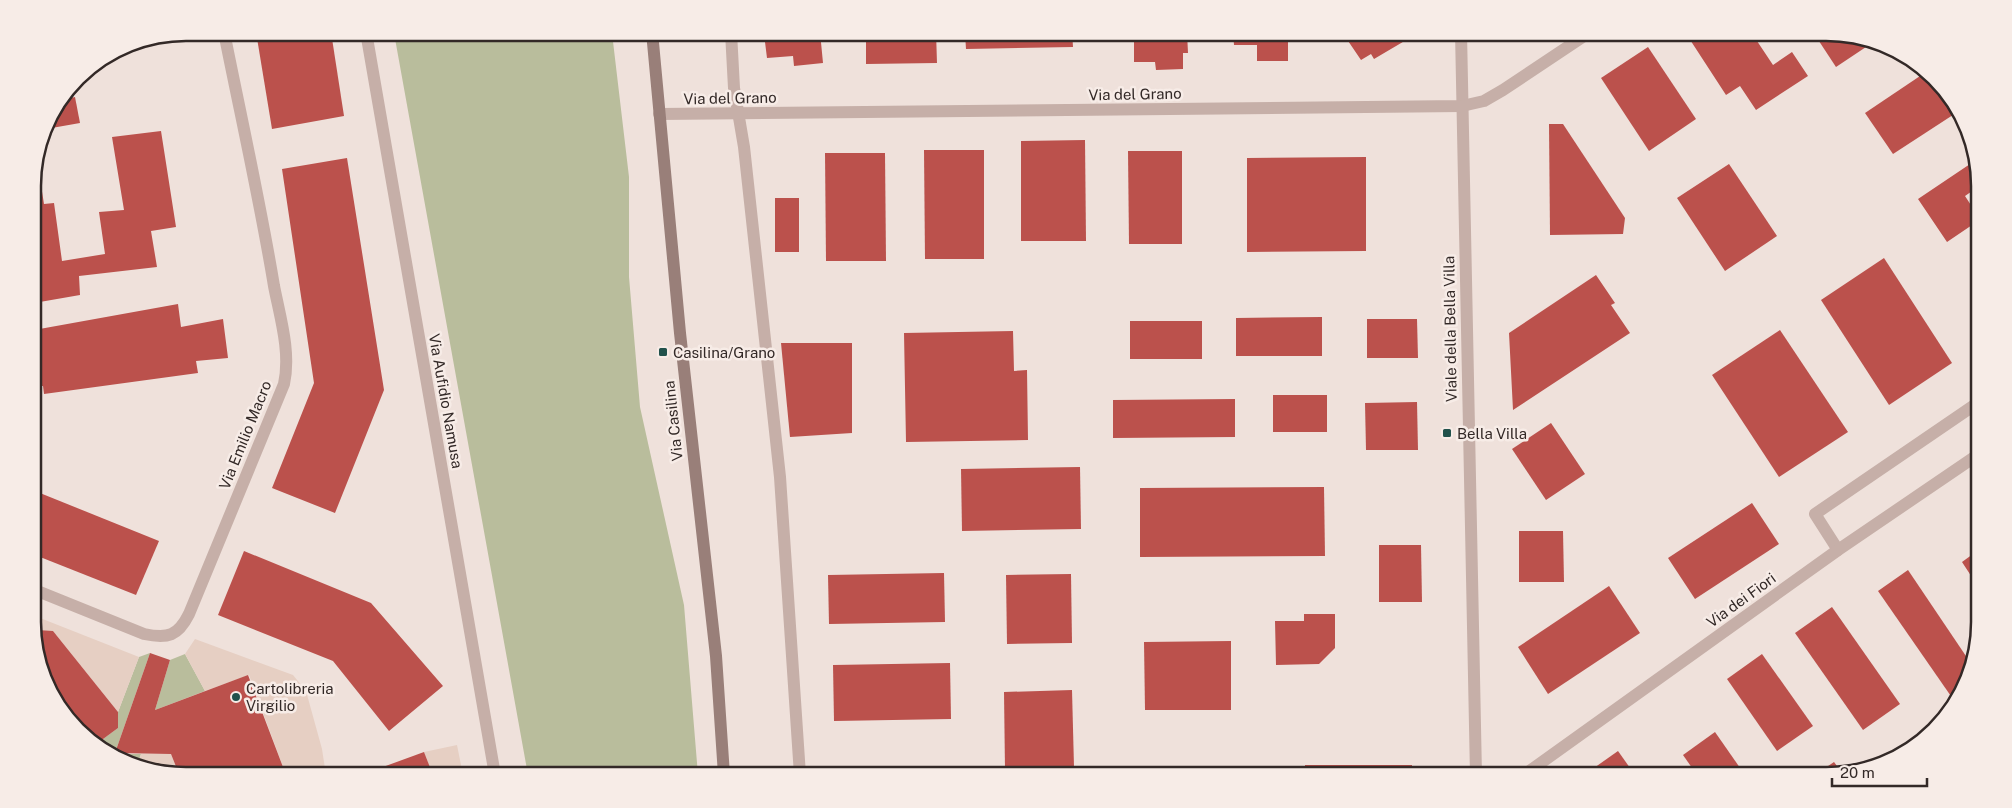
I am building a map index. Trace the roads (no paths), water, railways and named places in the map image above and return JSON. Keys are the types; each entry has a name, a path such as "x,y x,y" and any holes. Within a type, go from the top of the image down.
{"main road":[{"name":"Via Casilina","path":"653,42 680,333 714,638 723,767"}],"street":[{"name":"Viale della Bella Villa","path":"1461,41 1476,766"},
{"name":"Via del Grano","path":"659,114 1462,106 1484,101 1576,41"},
{"name":"Via Emilio Macro","path":"41,592 144,634 163,637 179,630 189,614 284,384 286,375 284,345 267,247 226,42"},
{"name":"Via Aufidio Namusa","path":"368,42 492,767"},
{"path":"732,42 734,88 764,320 780,477 799,767"},
{"path":"1838,550 1815,514 1971,407"},
{"name":"Via dei Fiori","path":"1536,766 1838,550 1971,459"}],"place":[{"name":"Casilina/Grano","path":"663,352"},
{"name":"Bella Villa","path":"1447,433"},
{"name":"Cartolibreria Virgilio","path":"236,697"}]}
